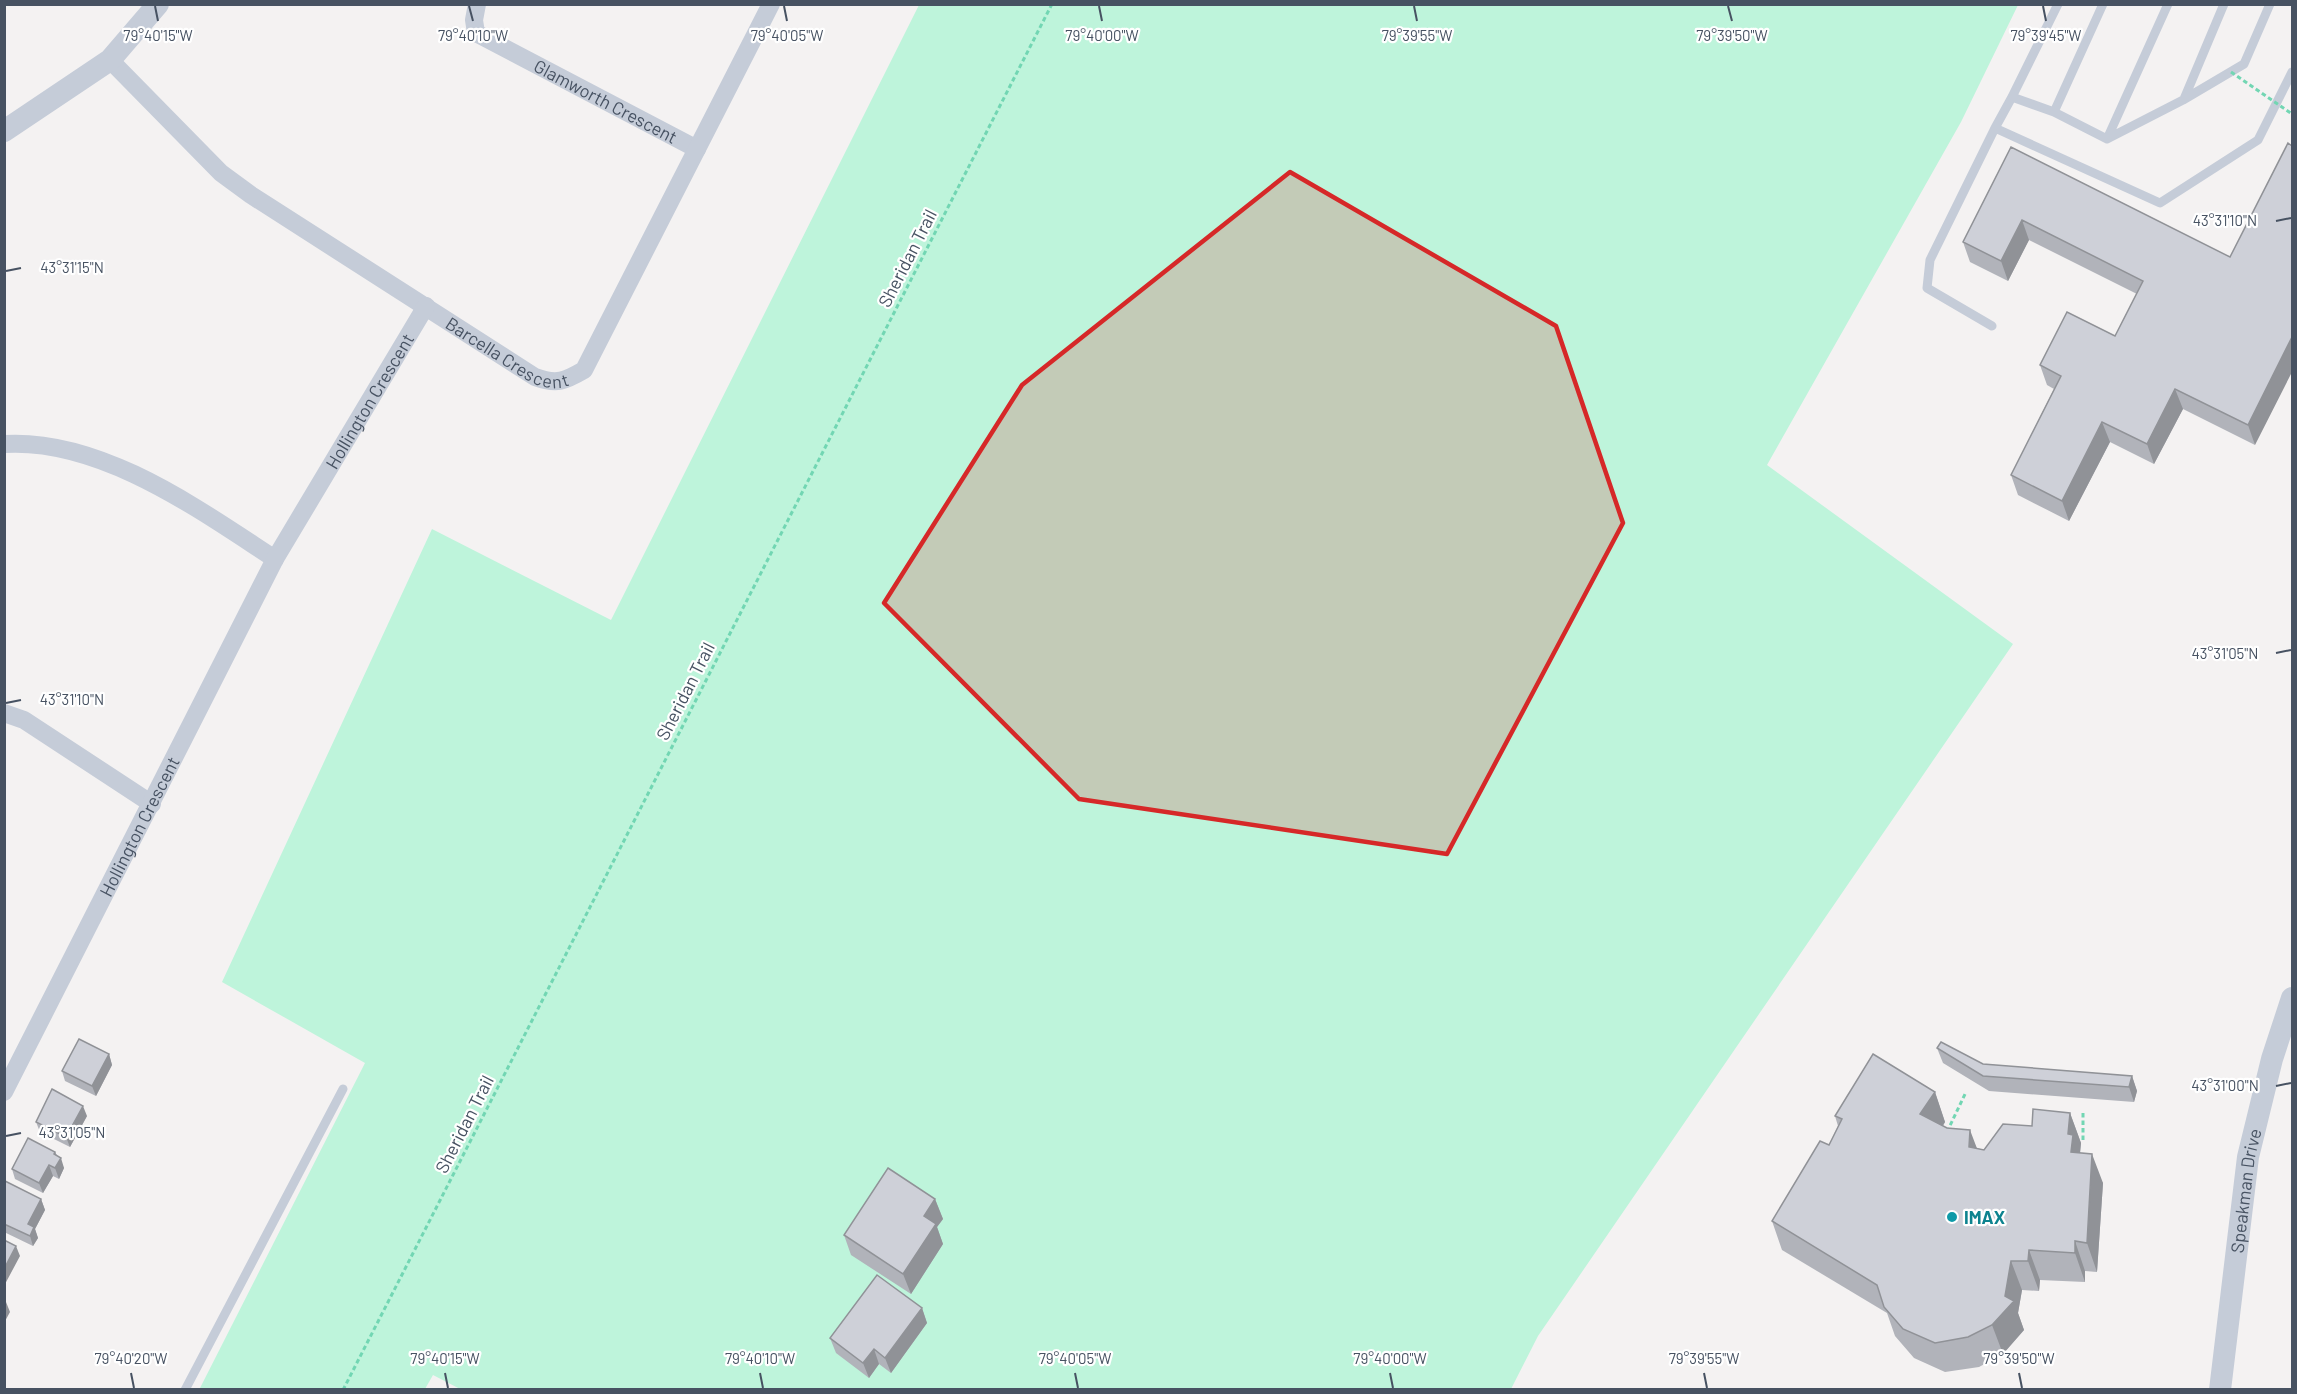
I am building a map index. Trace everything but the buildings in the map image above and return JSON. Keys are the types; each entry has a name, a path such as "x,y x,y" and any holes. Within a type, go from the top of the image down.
{"street":[{"path":"4,131 110,60 158,4"},
{"name":"Glamworth Crescent","path":"477,4 474,20 476,33 697,149"},
{"name":"Barcella Crescent","path":"110,60 221,173 251,195 535,377 550,382 569,378 584,370 771,4"},
{"name":"Hollington Crescent","path":"4,1092 275,559 426,306"},
{"path":"4,444 51,446 101,459 185,501 275,559"},
{"path":"4,713 24,720 152,804"},
{"name":"Speakman Drive","path":"2220,1389 2248,1157 2272,1059 2292,998"}],"lane":[{"path":"1992,326 1928,288 1929,260 2058,4"},
{"path":"2054,112 2103,4"},
{"path":"2107,140 2168,4"},
{"path":"2183,100 2224,4"},
{"path":"2107,140 2183,100 2244,63 2270,4"},
{"path":"1995,128 2160,203 2258,140 2292,72"},
{"path":"2012,97 2054,112 2107,140"},
{"path":"185,1389 343,1089"}],"path":[{"name":"Sheridan Trail","path":"343,1389 1052,4"},
{"path":"2231,72 2292,114"},
{"path":"1944,1139 1966,1092"},
{"path":"2082,1140 2083,1110"}],"highlighted area":[{"path":"1290,172 1556,326 1623,523 1447,854 1079,799 884,603 1022,385"}],"green space":[{"path":"919,5 2018,5 1961,122 1767,465 2013,644 1538,1336 1511,1389 462,1390 433,1375 425,1389 199,1390 365,1063 222,982 432,529 611,620"}],"place":[{"name":"IMAX","path":"1952,1217"}]}
